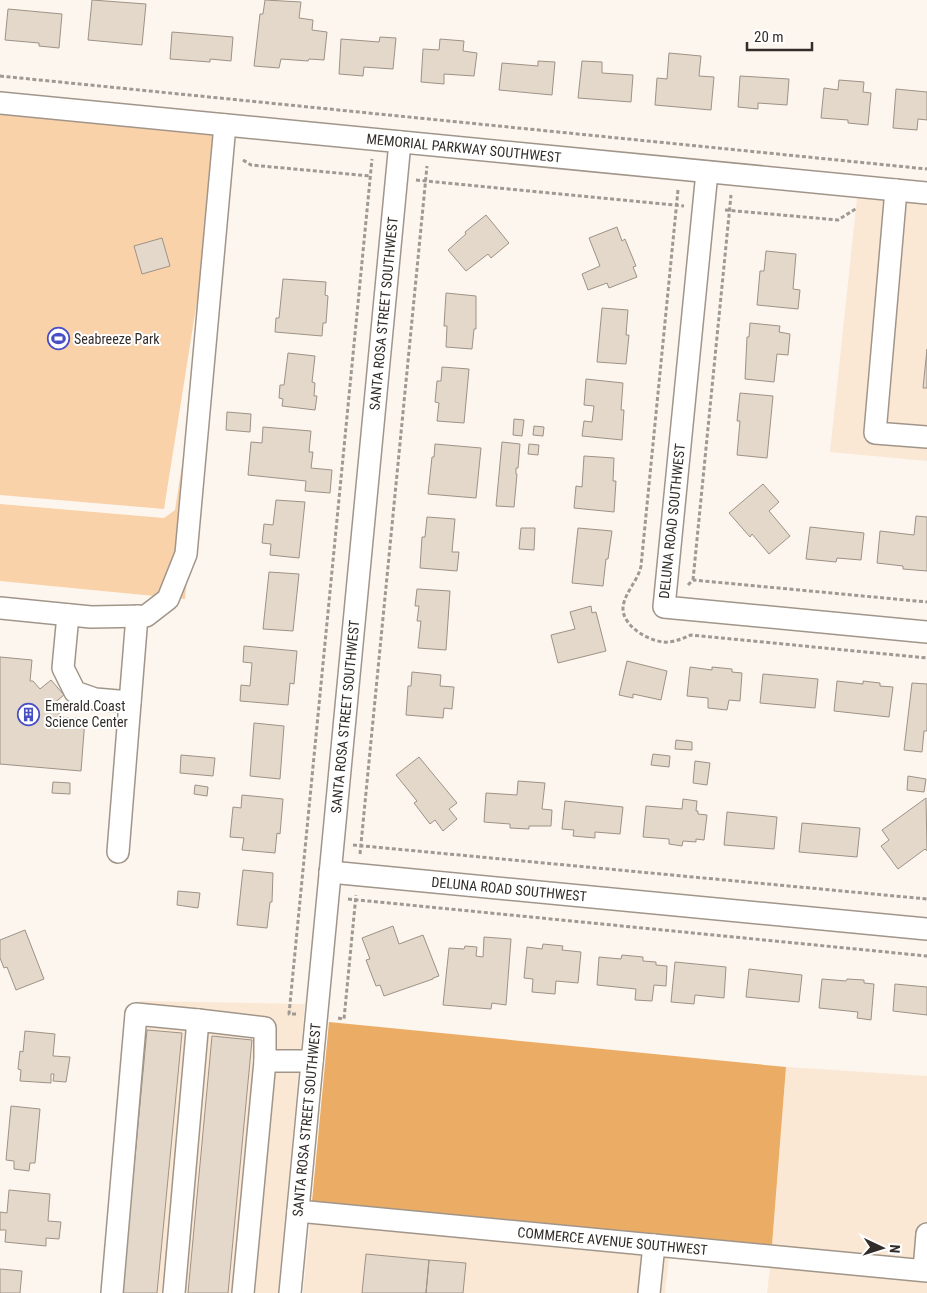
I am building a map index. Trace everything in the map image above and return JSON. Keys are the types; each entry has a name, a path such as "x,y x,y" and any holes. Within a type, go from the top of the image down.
{"street":[{"name":"MEMORIAL PARKWAY SOUTHWEST","path":"0,103 927,194"},
{"path":"0,608 91,617 146,616 168,599 186,554 225,125"},
{"name":"SANTA ROSA STREET SOUTHWEST","path":"290,1293 400,142"},
{"name":"DELUNA ROAD SOUTHWEST","path":"707,172 664,607 927,632"},
{"path":"896,190 875,433 927,437"},
{"path":"68,615 63,668 75,692 95,699 130,702"},
{"path":"118,852 137,616"},
{"name":"DELUNA ROAD SOUTHWEST","path":"330,872 927,929"},
{"path":"112,1293 136,1014 265,1028 264,1061 243,1293"},
{"path":"174,1293 198,1020"},
{"path":"264,1061 312,1061"},
{"name":"COMMERCE AVENUE SOUTHWEST","path":"298,1211 925,1271"},
{"path":"925,1271 927,1234"},
{"path":"649,1293 654,1245"}],"path":[{"path":"0,76 927,168"},
{"path":"222,147 251,165 730,211 838,220 860,206"},
{"path":"680,169 641,566 639,575 625,599 623,610 627,620 639,634 668,642 691,635 927,658"},
{"path":"664,607 693,580 733,174"},
{"path":"693,580 927,602"},
{"path":"333,843 927,899"},
{"path":"328,897 927,956"}],"shaded area":[{"name":"Seabreeze Park","path":"0,103 225,125 164,509 0,495"},
{"path":"857,198 927,204 927,461 830,452"},
{"path":"222,208 185,599 0,581 0,504 164,518 175,510"},
{"path":"140,1001 305,1004 278,1293 113,1293"},
{"path":"329,1022 786,1067 772,1245 312,1201"},
{"path":"786,1067 927,1076 927,1260 772,1245"},
{"path":"310,1223 669,1257 665,1293 303,1293"},
{"path":"770,1267 927,1282 927,1293 767,1293"}],"building":[{"path":"92,0 146,4 142,45 88,40"},
{"path":"265,0 301,2 299,18 313,20 312,30 327,32 324,60 281,59 279,68 254,66 260,14 263,14"},
{"path":"8,9 62,14 59,48 39,46 39,43 5,40"},
{"path":"172,32 233,37 231,61 210,59 210,62 170,59"},
{"path":"380,37 396,38 393,69 364,67 363,76 339,74 341,39 379,42"},
{"path":"440,39 464,41 463,51 477,53 474,76 444,74 444,84 421,82 423,49 439,50"},
{"path":"669,53 701,56 699,76 714,77 711,110 655,105 657,78 667,79"},
{"path":"538,61 555,62 552,95 499,90 502,63 538,66"},
{"path":"582,61 602,62 602,73 633,75 631,102 578,98"},
{"path":"740,76 789,79 787,105 758,103 758,109 738,107"},
{"path":"839,80 864,82 863,92 871,93 868,125 848,123 848,120 821,118 824,88 838,90"},
{"path":"896,89 927,92 927,120 918,119 917,130 893,128"},
{"path":"486,215 509,243 491,258 488,254 466,271 448,250 466,234 465,232"},
{"path":"617,227 622,241 625,239 636,266 633,267 637,277 609,288 607,283 588,290 582,274 600,266 589,238"},
{"path":"162,238 170,266 142,274 134,246"},
{"path":"766,251 796,254 793,289 800,290 798,309 757,305 760,271 764,271"},
{"path":"283,279 326,282 325,295 328,296 326,323 323,323 322,336 275,332 276,318 279,318"},
{"path":"446,293 476,296 476,329 474,329 472,349 446,347 447,326 444,326"},
{"path":"602,308 628,310 626,335 629,335 626,364 597,362"},
{"path":"750,323 780,326 779,332 790,334 788,355 777,354 774,382 745,379 747,337 749,337"},
{"path":"927,349 927,388 923,388"},
{"path":"288,353 315,356 312,382 315,383 314,396 317,396 315,410 282,406 283,399 279,398 280,385 284,385"},
{"path":"442,367 469,369 464,423 437,421 439,403 435,402 437,381 441,381"},
{"path":"586,379 623,383 621,410 624,410 622,440 582,436 584,421 592,422 594,406 584,405"},
{"path":"740,393 773,396 767,458 737,455 740,421 737,421"},
{"path":"227,412 251,414 250,432 226,430"},
{"path":"514,419 524,420 522,436 513,435"},
{"path":"534,426 544,427 543,436 533,435"},
{"path":"263,427 311,431 309,452 313,452 311,468 332,470 330,493 305,491 306,481 248,475 251,442 262,443"},
{"path":"502,442 520,444 518,468 516,468 514,507 496,506"},
{"path":"435,444 481,448 476,498 428,494"},
{"path":"529,444 539,445 538,455 528,454"},
{"path":"584,456 614,458 613,481 616,481 614,512 574,508 576,486 582,487"},
{"path":"763,484 779,502 769,511 790,536 769,554 752,534 750,537 729,513"},
{"path":"276,500 305,502 299,558 270,555 271,544 262,543 264,524 273,525"},
{"path":"916,516 927,517 927,571 903,569 903,566 877,563 880,531 914,535"},
{"path":"427,517 455,519 452,552 459,552 457,571 420,568 422,537 425,537"},
{"path":"810,527 864,533 861,560 837,558 836,562 806,559"},
{"path":"521,528 535,528 534,550 519,549"},
{"path":"578,528 612,531 603,586 572,583"},
{"path":"269,572 299,574 293,631 263,629"},
{"path":"417,589 450,591 446,650 418,648 421,621 417,621 419,606 415,606"},
{"path":"591,606 592,613 596,612 606,651 558,663 551,635 575,629 570,612"},
{"path":"244,646 297,651 294,684 290,683 288,705 240,701 241,685 250,686 252,663 243,662"},
{"name":"Emerald Coast Science Center","path":"0,657 32,660 30,681 33,681 40,689 51,680 64,695 53,704 59,712 59,717 85,719 81,771 0,764"},
{"path":"627,661 667,671 661,700 633,694 633,698 619,695"},
{"path":"690,667 712,670 712,667 732,669 732,672 742,673 740,701 729,700 727,710 708,708 708,698 687,696"},
{"path":"412,672 441,675 440,686 454,687 452,709 444,708 443,718 406,715 408,686 411,686"},
{"path":"763,674 818,679 815,708 760,703"},
{"path":"837,681 863,684 863,681 880,683 880,686 893,687 889,717 834,711"},
{"path":"912,683 927,684 927,731 924,731 922,752 904,750"},
{"path":"254,723 284,726 280,779 250,776"},
{"path":"676,740 692,742 692,750 675,749"},
{"path":"653,754 670,756 669,767 651,765"},
{"path":"181,755 215,758 213,776 180,773"},
{"path":"419,757 457,803 449,809 457,819 443,831 435,820 430,824 414,803 417,801 396,775"},
{"path":"695,761 710,763 707,785 693,783"},
{"path":"908,776 926,779 924,792 907,790"},
{"path":"518,781 545,783 542,809 552,810 551,826 529,826 529,829 510,828 510,824 484,822 486,793 517,795"},
{"path":"53,782 70,783 70,794 52,793"},
{"path":"195,785 208,787 207,796 194,794"},
{"path":"242,795 283,799 280,834 277,833 275,853 242,850 244,838 230,837 233,807 241,808"},
{"path":"926,798 927,851 925,849 898,869 881,846 889,840 882,830"},
{"path":"683,799 697,801 696,811 698,811 698,814 707,815 704,840 696,839 696,842 683,841 682,846 669,844 669,839 643,837 646,806 682,809"},
{"path":"565,801 623,807 620,834 595,832 595,838 573,836 574,830 562,829"},
{"path":"727,812 777,817 774,849 724,845"},
{"path":"802,823 860,828 857,857 799,852"},
{"path":"243,870 273,873 272,902 270,902 267,928 237,925"},
{"path":"178,891 200,893 198,908 177,905"},
{"path":"393,926 399,944 423,935 439,976 384,996 380,985 376,986 366,960 370,959 362,938"},
{"path":"25,930 44,979 16,990 7,967 4,968 0,958 0,940"},
{"path":"484,937 511,939 506,1005 492,1003 491,1009 443,1005 449,948 464,949 465,946 477,947 476,956 483,957"},
{"path":"543,944 563,946 562,950 581,952 578,983 556,981 555,994 532,992 533,979 524,978 527,947 542,949"},
{"path":"622,955 643,957 643,961 656,962 656,965 667,966 666,986 654,985 652,1001 635,1000 636,989 597,985 599,957 621,959"},
{"path":"675,962 726,967 724,998 695,995 694,1004 671,1002"},
{"path":"749,969 802,975 799,1002 746,997"},
{"path":"822,979 864,980 864,983 874,984 871,1020 857,1018 858,1012 819,1008"},
{"path":"895,984 927,987 927,1015 893,1011"},
{"path":"147,1030 182,1033 157,1293 122,1293"},
{"path":"25,1031 55,1034 53,1056 70,1057 66,1082 53,1081 54,1074 51,1074 51,1083 20,1081 21,1070 18,1069 20,1051 23,1052"},
{"path":"212,1036 252,1040 228,1293 188,1293"},
{"path":"11,1106 40,1109 35,1163 30,1163 29,1171 14,1169 14,1161 6,1160"},
{"path":"9,1190 50,1194 48,1221 61,1222 59,1239 46,1238 46,1246 5,1242 6,1230 0,1230 0,1212 7,1213"},
{"path":"366,1254 429,1260 426,1293 362,1293"},
{"path":"429,1260 466,1263 463,1293 426,1293"},
{"path":"0,1269 22,1271 20,1293 0,1293"}],"place":[{"name":"Seabreeze Park","path":"58,339"},
{"name":"Emerald Coast Science Center","path":"29,714"}]}
